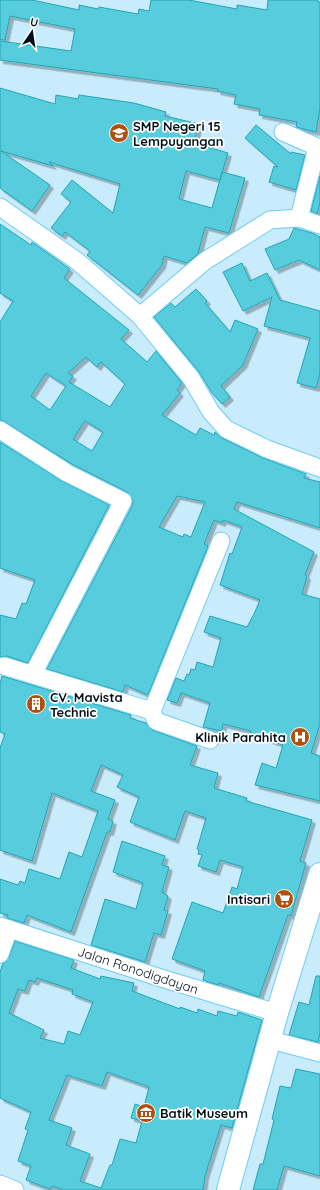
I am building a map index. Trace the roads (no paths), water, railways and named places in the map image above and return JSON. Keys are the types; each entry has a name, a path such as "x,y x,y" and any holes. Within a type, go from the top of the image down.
{"main road":[{"path":"228,1190 271,1040 277,1013 320,874"}],"street":[{"path":"283,132 319,141 299,218"},
{"path":"0,207 77,261 140,316 191,378 217,421 226,429 267,449 320,468"},
{"path":"140,316 205,261 270,220 299,218 320,225"},
{"path":"0,430 67,473 123,502 33,674"},
{"path":"210,740 156,721 152,711 221,541"},
{"path":"1,668 33,674 152,711"},
{"path":"0,954 5,927"},
{"name":"Jalan Ronodigdayan","path":"5,927 161,978 277,1013"},
{"path":"271,1040 320,1053"},
{"path":"0,1184 15,1190"}],"place":[{"name":"SMP Negeri 15 Lempuyangan","path":"119,133"},
{"name":"CV. Mavista Technic","path":"36,704"},
{"name":"Klinik Parahita","path":"300,737"},
{"name":"Intisari","path":"284,899"},
{"name":"Batik Museum","path":"146,1113"}]}
